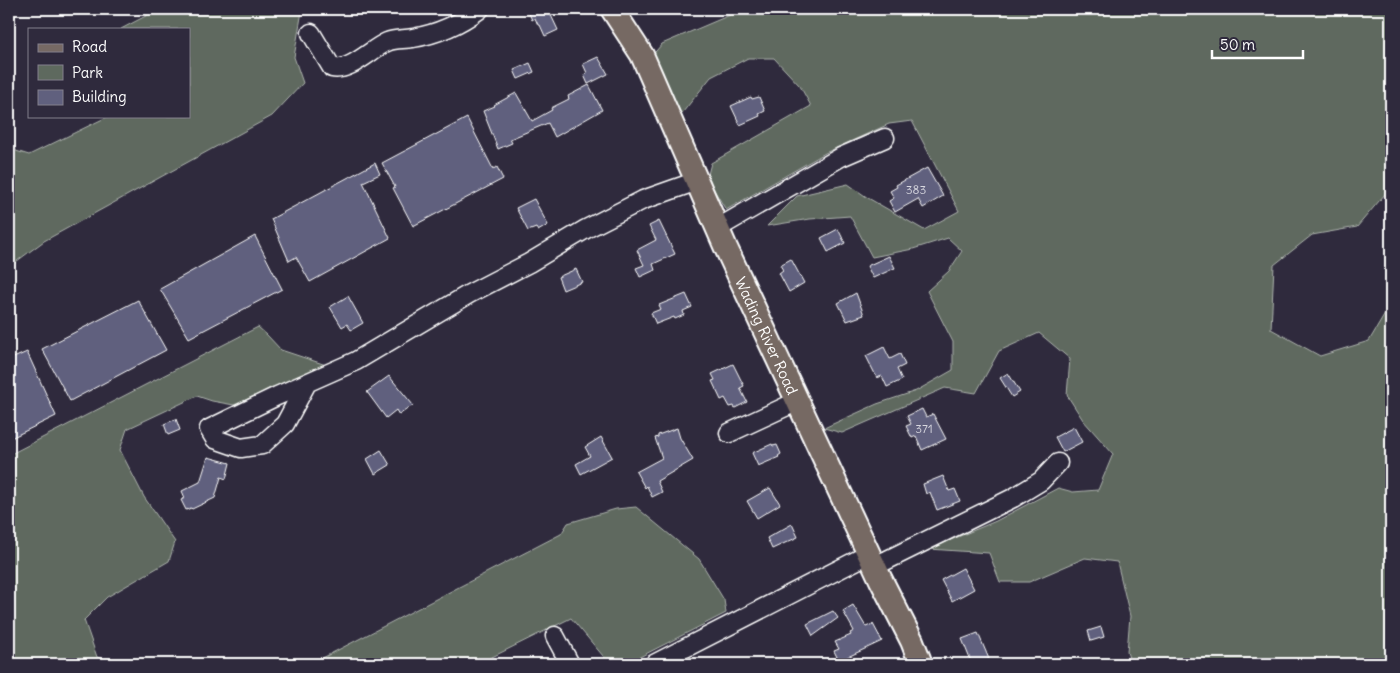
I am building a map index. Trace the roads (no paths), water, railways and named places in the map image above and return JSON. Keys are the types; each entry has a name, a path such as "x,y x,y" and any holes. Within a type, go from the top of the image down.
{"main road":[{"name":"Wading River Road","path":"612,9 642,55 718,228 872,560 912,641 921,664"}],"lane":[{"path":"311,33 332,68 338,70 386,42 400,38 411,39 432,33 456,23 480,9"},
{"path":"718,228 841,157 885,138"},
{"path":"307,383 285,424 262,445 241,448 215,438 209,429 277,396 356,361 470,294 529,263 586,229 643,200 697,181"},
{"path":"729,433 798,401"},
{"path":"654,664 872,560 1013,498 1041,480 1058,463"},
{"path":"556,636 570,664"}]}
